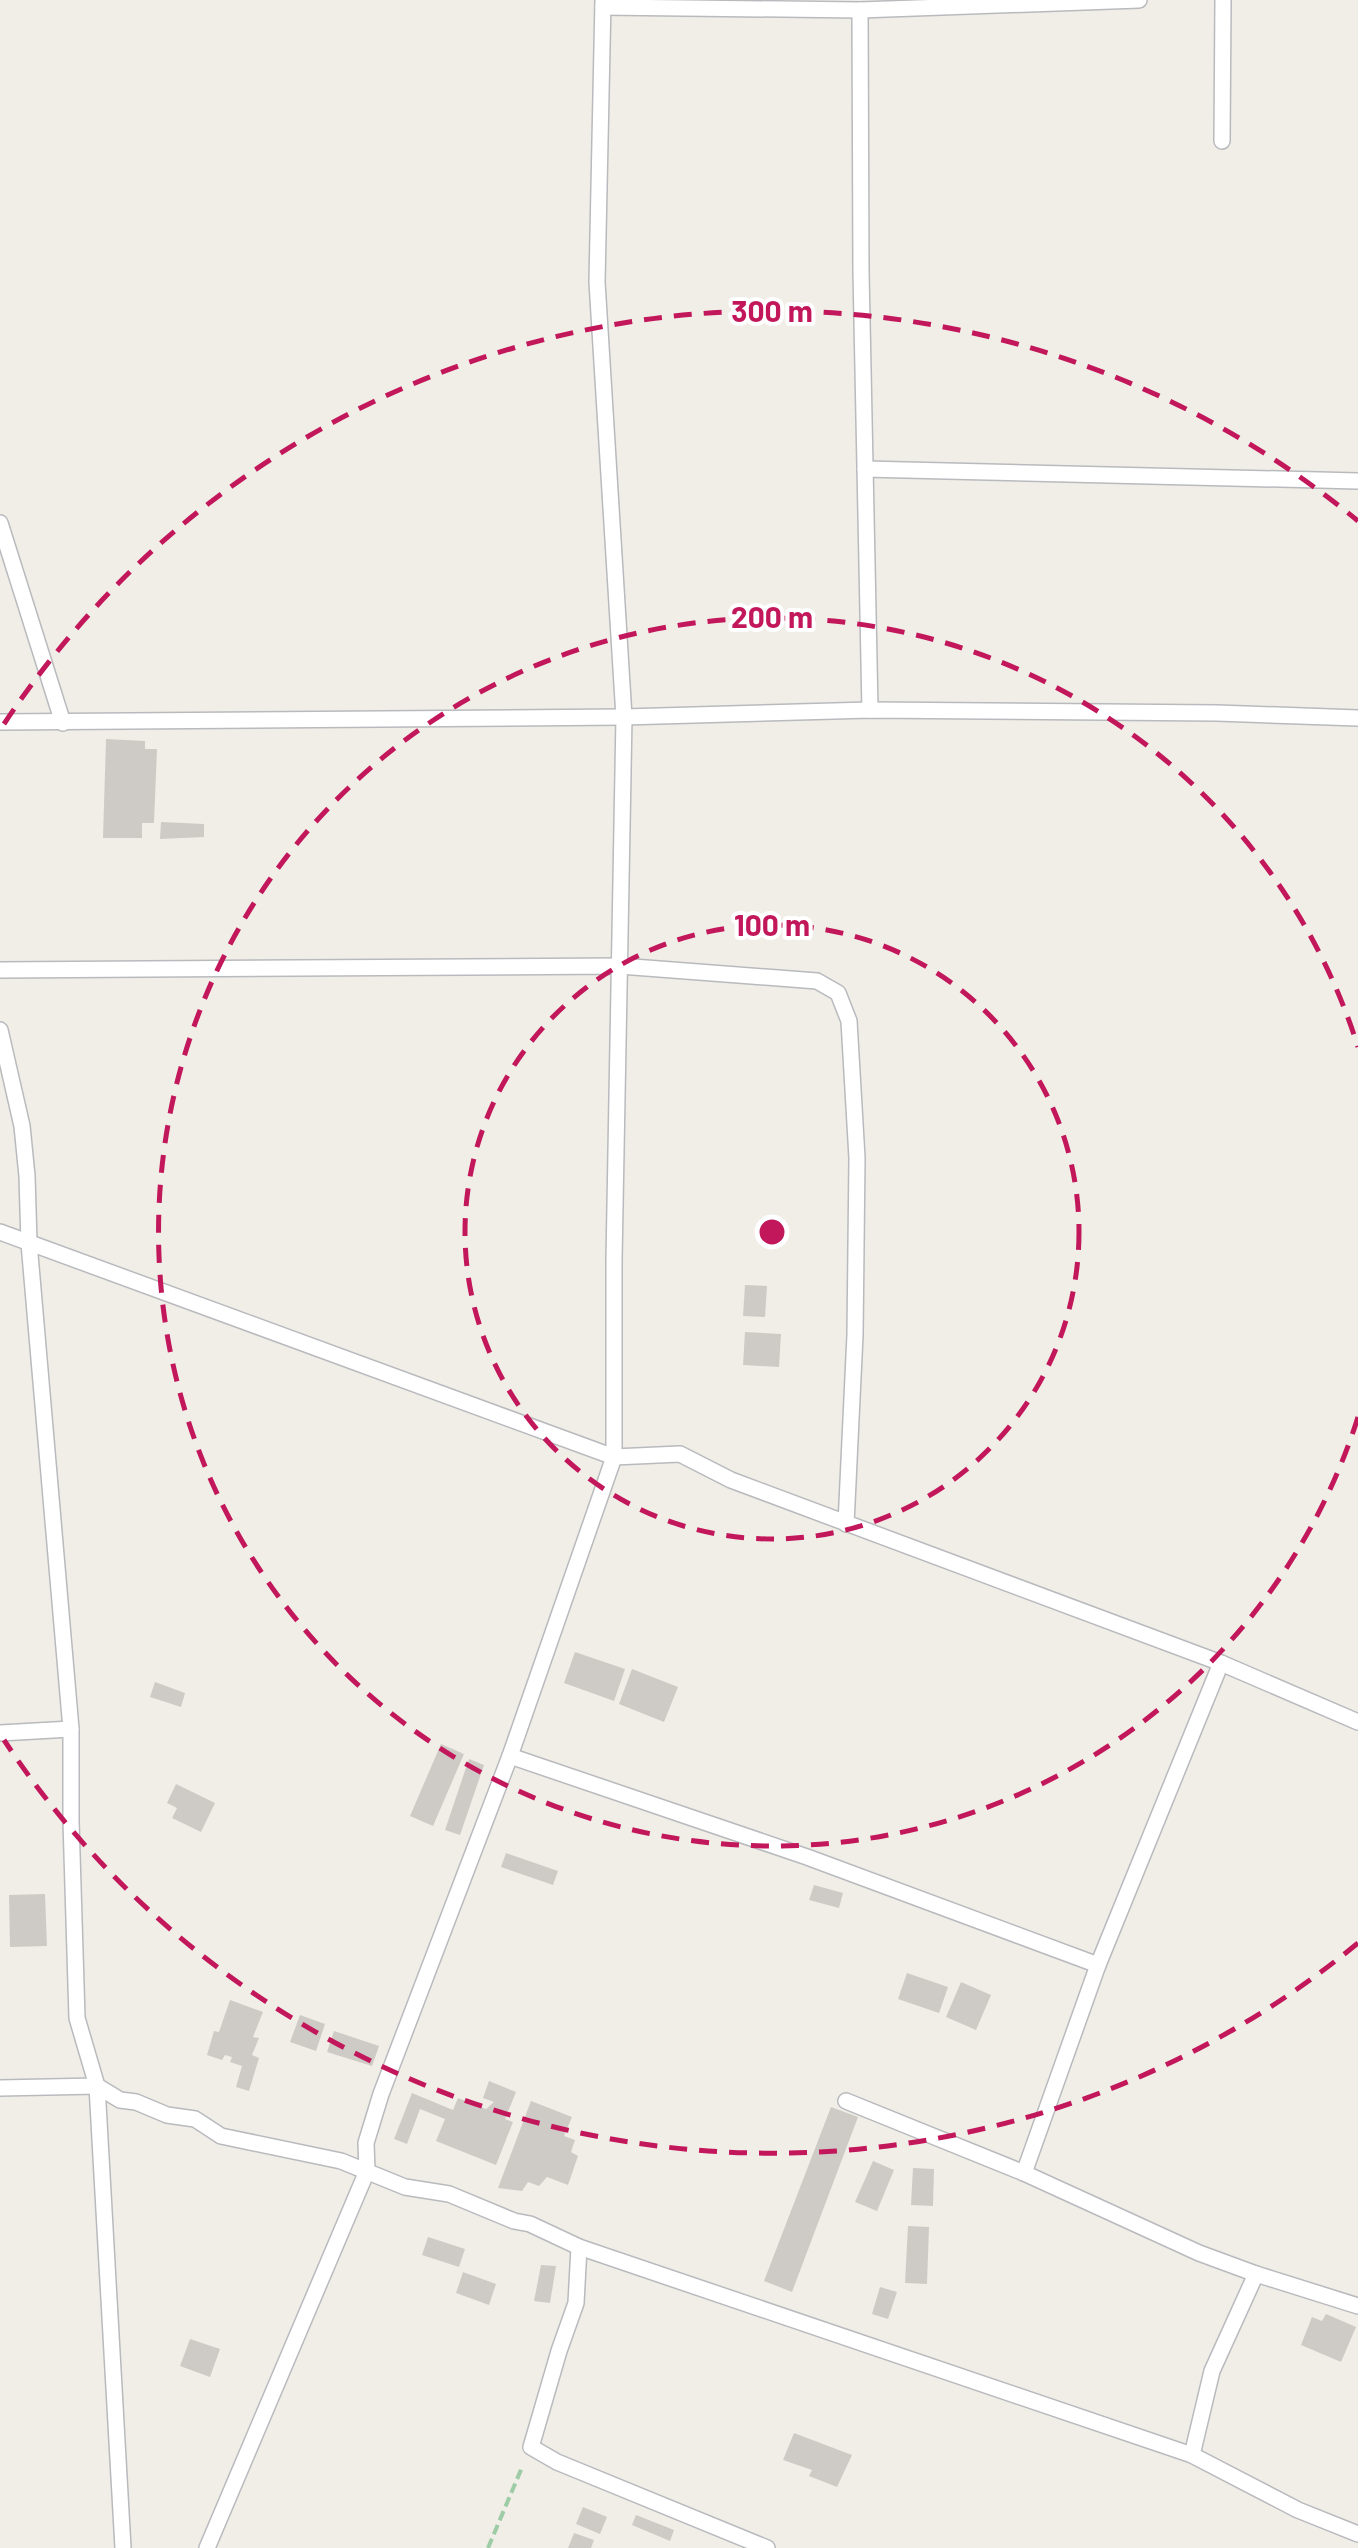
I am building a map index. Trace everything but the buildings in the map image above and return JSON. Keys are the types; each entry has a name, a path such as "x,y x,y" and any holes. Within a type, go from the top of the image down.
{"street":[{"path":"207,2548 368,2171 366,2143 380,2094 510,1756 614,1456 624,717 597,282 603,4 860,10 1139,0"},
{"path":"1222,142 1223,0"},
{"path":"860,10 870,710"},
{"path":"865,469 1358,481"},
{"path":"0,523 64,723"},
{"path":"0,722 624,717 870,710 1358,718"},
{"path":"0,970 620,966 817,981 838,993 849,1021 857,1158 855,1335 846,1524"},
{"path":"0,1030 22,1126 27,1176 29,1242 71,1729 77,2018 97,2086 123,2548"},
{"path":"0,1232 614,1456 680,1454 732,1480 1221,1664 1358,1722"},
{"path":"1024,2173 1098,1965 1221,1664"},
{"path":"0,1733 71,1729"},
{"path":"510,1756 807,1857 1098,1965"},
{"path":"0,2088 97,2086 120,2100 195,2120 221,2136 342,2161 405,2187 449,2194 579,2247 1192,2455 1298,2510 1358,2534"},
{"path":"846,2100 1024,2173 1198,2253 1358,2306"},
{"path":"579,2247 576,2303 531,2447 557,2462 767,2548"},
{"path":"1192,2455 1212,2371 1256,2274"}],"path":[{"path":"488,2548 531,2447"}]}
